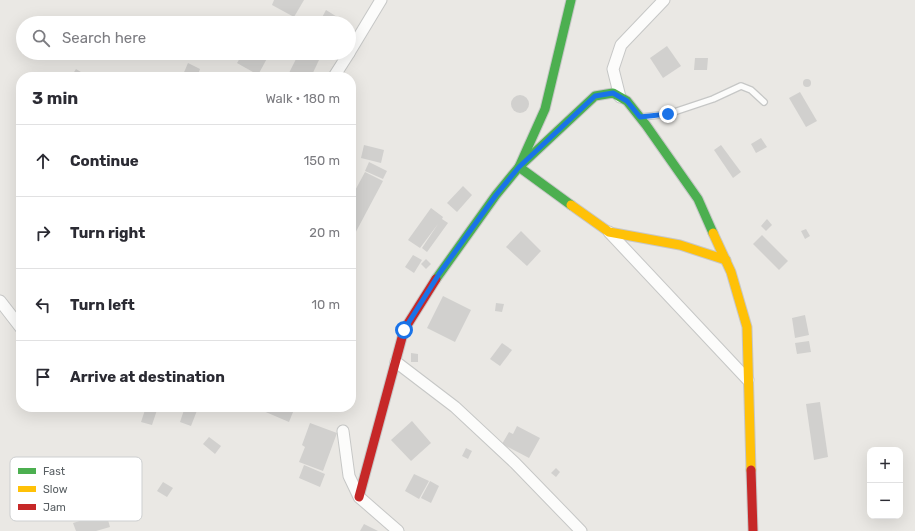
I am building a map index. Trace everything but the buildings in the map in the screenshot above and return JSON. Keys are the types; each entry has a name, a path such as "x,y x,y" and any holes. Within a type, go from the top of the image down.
{"street":[{"path":"356,42 382,0"},
{"path":"519,167 545,109 571,0"},
{"path":"620,97 613,69 621,46 664,0"},
{"path":"337,72 345,60"},
{"path":"359,497 404,330 439,274 496,195 519,167 595,96 613,93 627,101 640,117 698,199 732,272 747,327 753,531"},
{"path":"519,167 609,232 748,380"},
{"path":"609,232 680,245 726,260"},
{"path":"0,302 16,322"},
{"path":"396,362 455,408 514,463 581,531"},
{"path":"343,431 349,476 359,497 398,531"}],"lane":[{"path":"640,117 668,114 712,99 741,86 751,90 764,102"}],"traffic: fast":[{"path":"436,279 496,195 519,167 545,109 571,0"},
{"path":"571,205 519,167 595,96 613,93 627,101 646,125 698,199 713,233"}],"traffic: slow":[{"path":"571,205 609,232 680,245 726,260"},
{"path":"713,233 731,272 747,327 751,470"}],"traffic: jam":[{"path":"359,497 404,330 436,279"},
{"path":"751,470 753,531"}],"route":[{"path":"404,330 439,274 496,195 519,167 595,96 613,93 627,101 640,117 668,114"}]}
